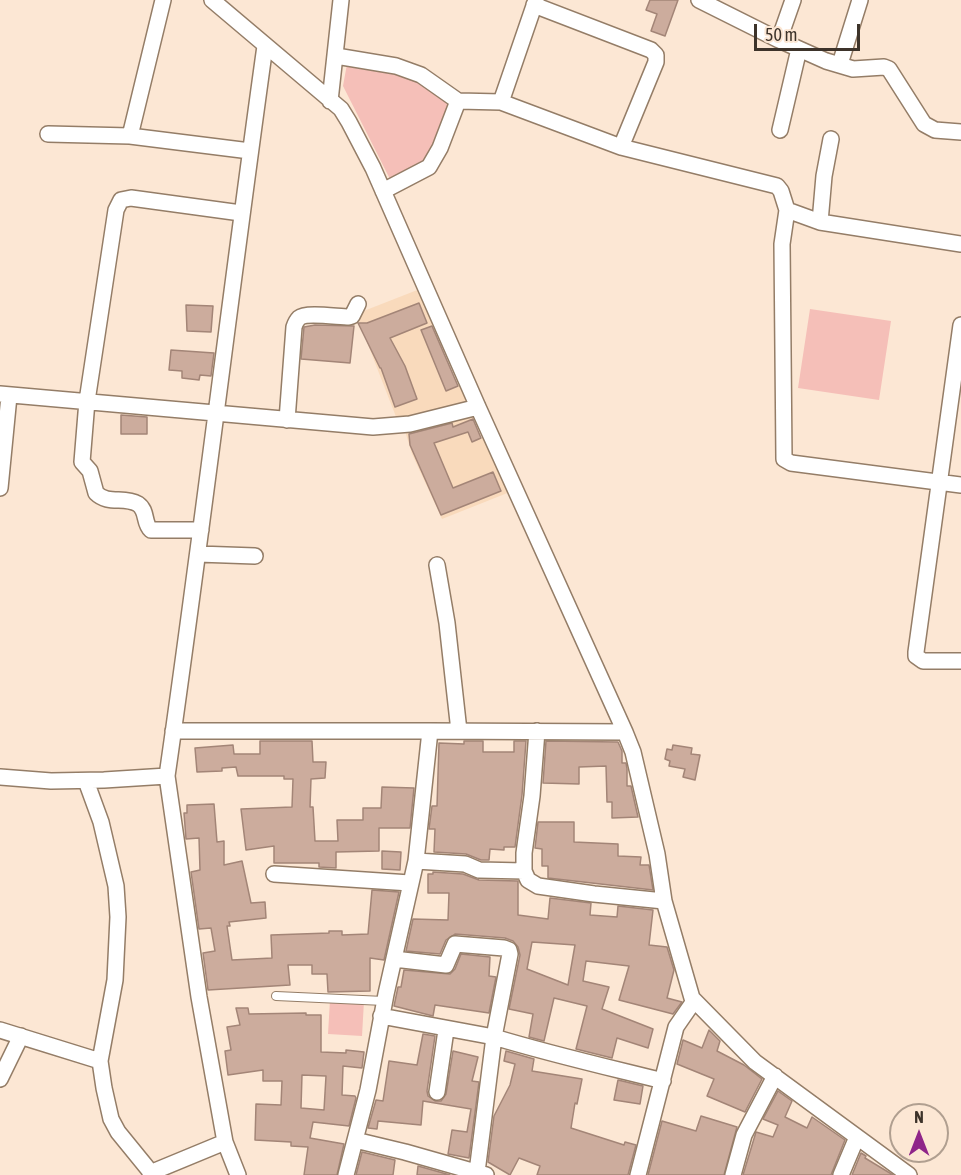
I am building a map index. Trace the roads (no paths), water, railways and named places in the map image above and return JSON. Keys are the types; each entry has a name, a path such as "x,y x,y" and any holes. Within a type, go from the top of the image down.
{"street":[{"path":"130,136 162,0"},
{"path":"212,0 341,110 350,122 625,732 633,753 656,846 664,901 694,1001 755,1062 909,1175"},
{"path":"330,101 341,0"},
{"path":"699,0 779,40 840,64 854,69 884,67 889,69 924,124 935,130 961,132"},
{"path":"779,40 793,0"},
{"path":"840,64 860,0"},
{"path":"501,102 535,3 651,50 656,55 656,62 621,147"},
{"path":"238,1175 225,1142 197,988 167,776 265,46"},
{"path":"780,130 799,49"},
{"path":"336,56 396,66 421,75 458,100 501,102 621,147 777,186 787,210 782,244 784,459 791,463 961,485"},
{"path":"383,191 424,171 435,159 458,100"},
{"path":"48,135 130,136 250,150"},
{"path":"820,222 824,176 831,139"},
{"path":"201,530 151,530 147,526 143,509 138,504 106,500 96,493 90,471 82,462 87,401 116,210 121,200 131,198 241,213"},
{"path":"787,210 820,222 961,244"},
{"path":"287,420 294,327 297,320 301,316 309,315 349,317 352,316 358,304"},
{"path":"961,325 916,652 916,656 923,661 961,661"},
{"path":"0,488 4,395 372,427 405,425 478,407"},
{"path":"198,554 255,556"},
{"path":"437,565 447,622 459,731"},
{"path":"173,730 625,732"},
{"path":"537,730 524,871 532,884 594,894 664,901"},
{"path":"346,1175 368,1090 383,1009 416,861 430,731"},
{"path":"0,777 86,781 167,776"},
{"path":"86,781 101,822 116,886 118,917 114,980 100,1061 111,1119 118,1132 152,1174 225,1142"},
{"path":"416,861 465,864 479,870 524,871"},
{"path":"274,874 410,883"},
{"path":"355,1140 481,1173 494,1037 509,950 457,943 453,946 446,965 394,959"},
{"path":"638,1175 676,1027 694,1001"},
{"path":"383,1009 446,1029 494,1037 663,1081"},
{"path":"437,1092 446,1029"},
{"path":"0,1030 100,1061"},
{"path":"0,1079 21,1036"},
{"path":"733,1175 744,1135 775,1076"},
{"path":"841,1175 857,1137"}],"lane":[{"path":"276,996 383,1009"}]}
